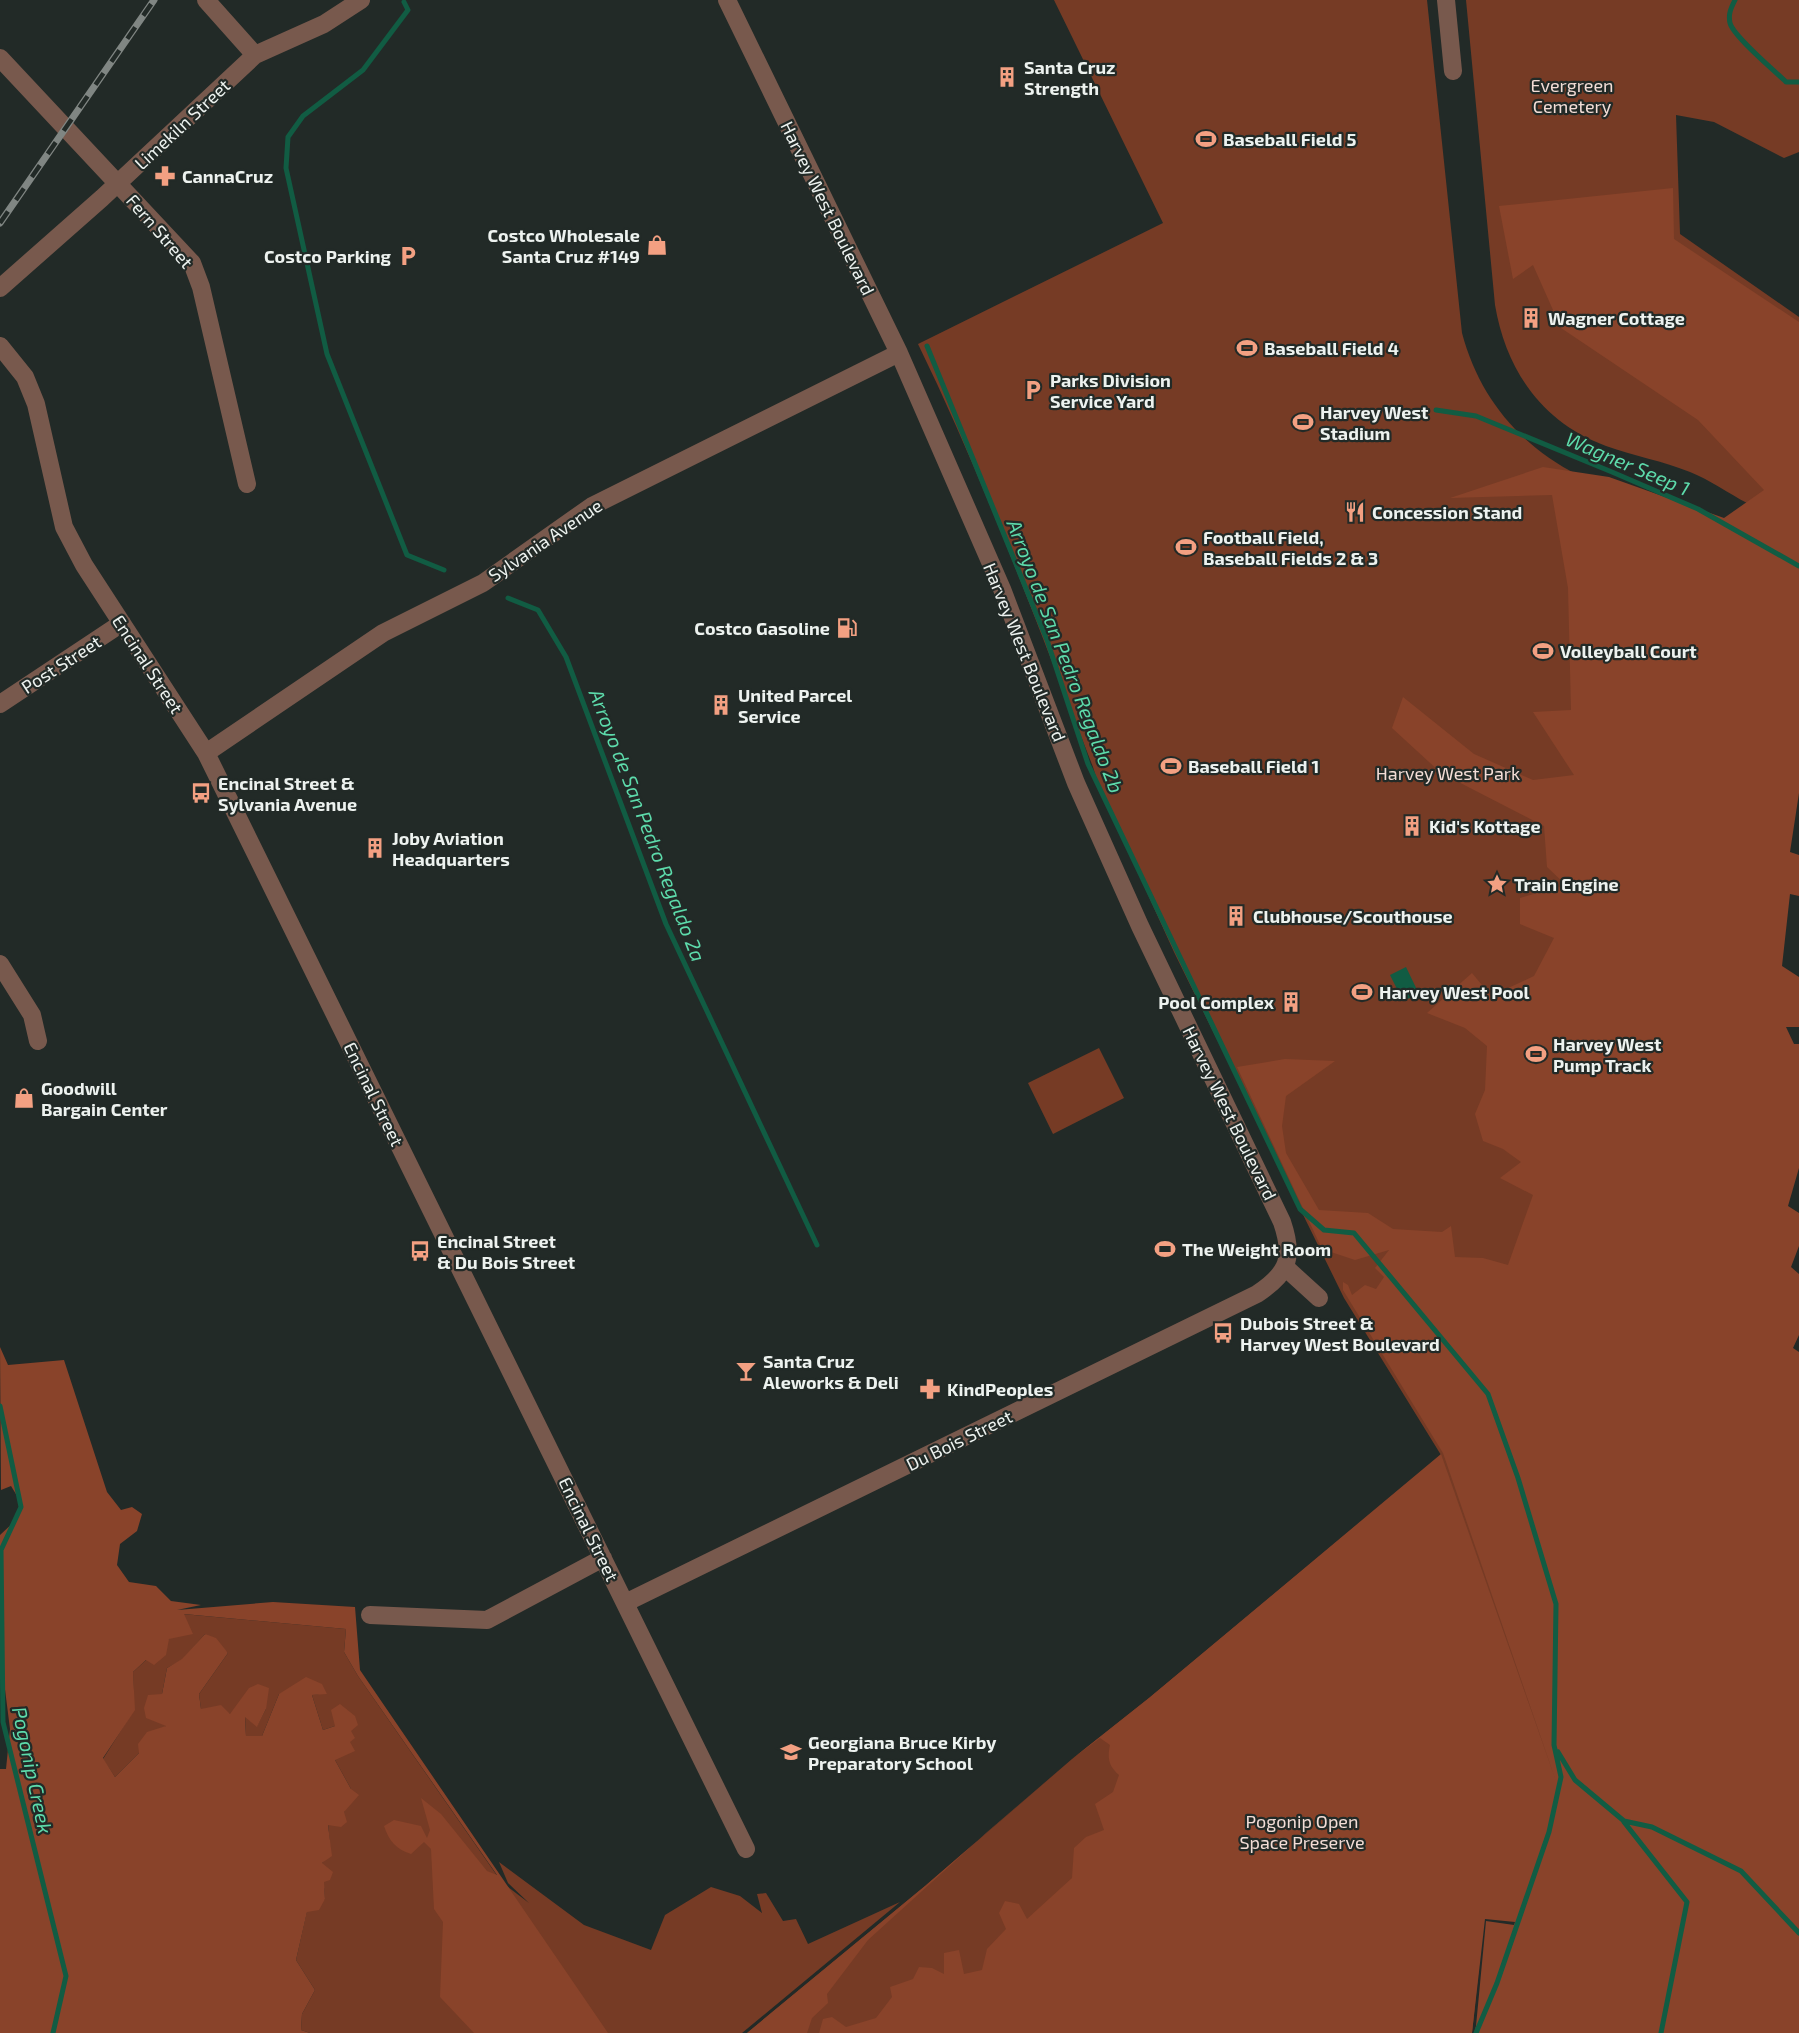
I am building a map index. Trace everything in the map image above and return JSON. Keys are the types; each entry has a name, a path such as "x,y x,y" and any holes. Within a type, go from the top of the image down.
{"street":[{"path":"206,0 255,55"},
{"name":"Limekiln Street","path":"0,288 118,183 255,55 324,24 361,0"},
{"name":"Harvey West Boulevard","path":"727,0 899,353 1002,589 1076,783 1140,926 1282,1222 1289,1243 1285,1267"},
{"path":"1446,0 1453,71"},
{"name":"Fern Street","path":"0,58 192,263 201,287 247,484"},
{"name":"Encinal Street","path":"0,346 25,377 36,404 64,527 84,565 206,753 746,1849"},
{"name":"Sylvania Avenue","path":"206,753 383,633 483,583 592,506 899,353"},
{"name":"Post Street","path":"0,704 122,623"},
{"path":"0,964 32,1015 38,1041"},
{"path":"1285,1267 1319,1298"},
{"name":"Du Bois Street","path":"625,1603 1257,1294 1275,1283 1285,1267"},
{"path":"370,1615 487,1620 603,1558"}],"green space":[{"name":"Harvey West Park","path":"1054,0 1427,0 1462,333 1479,378 1504,417 1537,449 1557,463 1578,475 1725,534 1747,503 1690,472 1606,446 1583,436 1546,408 1518,372 1500,329 1495,305 1466,0 1799,0 1799,152 1784,158 1714,122 1676,115 1680,234 1799,317 1799,758 1560,1795 1484,1919 1472,2033 747,2033 925,1886 1072,1759 1149,1698 1441,1455 1344,1298 1174,952 1099,787 988,501 918,344 1163,223"},
{"name":"Pogonip Open Space Preserve","path":"1673,188 1674,239 1799,322 1799,793 1790,852 1799,855 1799,896 1790,894 1782,966 1799,977 1799,1027 1786,1027 1794,1044 1799,1044 1799,1168 1788,1206 1799,1213 1799,1246 1791,1267 1799,1274 1799,1335 1793,1348 1799,1352 1799,2033 1474,2033 1486,1921 1514,1925 1515,1922 1485,1919 1472,2033 819,2033 823,2019 832,2017 846,2027 876,2018 892,1997 890,1987 913,1979 919,1967 932,1968 944,1974 944,1953 959,1950 964,1974 982,1970 987,1949 1006,1929 999,1913 1005,1901 1019,1904 1027,1919 1072,1878 1074,1848 1086,1837 1104,1830 1095,1804 1113,1792 1119,1775 1110,1762 1110,1745 1100,1738 1072,1759 1149,1698 1441,1454 1557,1784 1443,1453 1343,1290 1343,1282 1348,1285 1352,1295 1365,1285 1376,1289 1384,1277 1375,1268 1389,1250 1355,1260 1322,1249 1237,1067 1285,1059 1335,1061 1286,1096 1282,1126 1286,1153 1319,1210 1368,1213 1393,1229 1442,1232 1451,1226 1455,1257 1483,1258 1508,1265 1533,1195 1500,1178 1521,1162 1503,1149 1483,1141 1475,1114 1485,1090 1487,1046 1465,1028 1427,1013 1472,973 1491,996 1534,976 1554,938 1520,924 1520,898 1566,885 1547,867 1544,826 1441,773 1392,728 1403,697 1474,754 1533,780 1574,775 1533,712 1571,710 1568,588 1552,495 1450,498 1543,467 1609,477 1724,518 1764,490 1698,420 1561,328 1533,265 1513,279 1499,206"},
{"path":"1099,1048 1124,1098 1053,1134 1028,1083"},
{"path":"0,1347 8,1365 64,1360 107,1492 121,1510 132,1507 142,1514 137,1531 120,1544 117,1565 129,1582 156,1586 171,1601 201,1605 177,1610 273,1602 355,1607 360,1670 608,2033 474,2033 440,1997 443,1922 434,1909 431,1849 424,1842 411,1854 401,1850 388,1836 384,1826 394,1820 421,1826 427,1838 430,1830 421,1798 441,1814 487,1871 497,1875 358,1676 344,1652 346,1629 184,1614 193,1634 169,1639 166,1655 154,1665 146,1660 133,1672 135,1710 103,1758 115,1777 139,1753 138,1744 147,1732 166,1726 146,1718 144,1708 148,1695 162,1694 167,1668 182,1659 205,1634 216,1638 228,1653 199,1694 201,1709 221,1705 230,1714 249,1688 258,1684 269,1688 266,1709 257,1727 245,1717 246,1736 262,1736 279,1694 306,1677 322,1684 327,1694 312,1695 323,1730 335,1726 331,1710 340,1704 355,1716 358,1725 351,1731 355,1738 350,1742 355,1751 335,1760 351,1789 359,1795 344,1812 347,1822 341,1827 328,1825 332,1856 322,1863 333,1872 330,1880 324,1882 325,1899 319,1910 307,1912 296,1960 315,1990 302,2014 301,2030 310,2033 0,2033 0,1769 6,1769 10,1729 0,1650 0,1535 15,1521 22,1504 11,1486 1,1490"},
{"path":"183,1614 346,1629 344,1652 358,1676 498,1877 491,1874 529,1903 508,1883 499,1862 584,1925 651,1950 665,1915 711,1887 740,1896 762,1913 757,1894 766,1893 783,1921 796,1919 808,1944 900,1902 742,2033 310,2033 301,2030 302,2014 315,1990 296,1960 307,1911 325,1899 322,1863 331,1855 328,1824 344,1812 351,1789 335,1760 335,1726 323,1730 312,1695 327,1693 279,1694 262,1736 246,1736 245,1716 257,1726 266,1709 230,1714 201,1709 199,1694 228,1653 205,1634 182,1660 167,1668 162,1694 167,1725 115,1777 103,1759 134,1710 133,1672 169,1639"},
{"path":"979,1839 868,1940 827,1994 828,2003 812,2018 807,2033 747,2033 925,1886"}],"shaded area":[{"path":"1406,967 1419,994 1403,1001 1390,975"}],"waterway":[{"path":"1735,0 1729,20 1738,36 1786,82 1799,82"},
{"name":"Arroyo de San Pedro Regaldo 2a","path":"404,2 408,10 363,70 303,116 288,137 286,168 327,354 407,555 444,570"},
{"name":"Arroyo de San Pedro Regaldo 2b","path":"927,346 1047,640 1088,764 1300,1209 1324,1230 1354,1233 1488,1394 1518,1478 1556,1604 1554,1745 1561,1777 1549,1832 1497,1983 1476,2033"},
{"name":"Wagner Seep 1","path":"1436,410 1476,416 1612,472 1698,509 1799,566"},
{"name":"Arroyo de San Pedro Regaldo 2a","path":"508,598 538,610 566,657 666,924 817,1245"},
{"name":"Pogonip Creek","path":"0,1406 21,1507 1,1550 3,1722 66,1976 53,2033"},
{"path":"1558,1752 1575,1780 1624,1821 1652,1827 1741,1871 1799,1933"},
{"path":"1624,1822 1687,1902 1661,2033"}],"railway":[{"path":"0,223 154,0"}],"place":[{"name":"Santa Cruz Strength","path":"1007,77"},
{"name":"Baseball Field 5","path":"1206,139"},
{"name":"CannaCruz","path":"165,176"},
{"name":"Costco Wholesale Santa Cruz #149","path":"657,245"},
{"name":"Costco Parking","path":"408,256"},
{"name":"Wagner Cottage","path":"1531,318"},
{"name":"Baseball Field 4","path":"1247,348"},
{"name":"Parks Division Service Yard","path":"1033,390"},
{"name":"Harvey West Stadium","path":"1303,422"},
{"name":"Concession Stand","path":"1355,512"},
{"name":"Football Field, Baseball Fields 2 & 3","path":"1186,547"},
{"name":"Costco Gasoline","path":"847,628"},
{"name":"Volleyball Court","path":"1543,651"},
{"name":"United Parcel Service","path":"721,705"},
{"name":"Baseball Field 1","path":"1171,766"},
{"name":"Encinal Street & Sylvania Avenue","path":"201,793"},
{"name":"Kid's Kottage","path":"1412,826"},
{"name":"Joby Aviation Headquarters","path":"375,848"},
{"name":"Train Engine","path":"1497,884"},
{"name":"Clubhouse/Scouthouse","path":"1236,916"},
{"name":"Harvey West Pool","path":"1362,992"},
{"name":"Pool Complex","path":"1291,1002"},
{"name":"Harvey West Pump Track","path":"1536,1054"},
{"name":"Goodwill Bargain Center","path":"24,1098"},
{"name":"The Weight Room","path":"1165,1249"},
{"name":"Encinal Street & Du Bois Street","path":"420,1251"},
{"name":"Dubois Street & Harvey West Boulevard","path":"1223,1333"},
{"name":"Santa Cruz Aleworks & Deli","path":"746,1371"},
{"name":"KindPeoples","path":"930,1389"},
{"name":"Georgiana Bruce Kirby Preparatory School","path":"791,1752"}],"park label":[{"name":"Evergreen Cemetery","path":"1572,95"}]}
